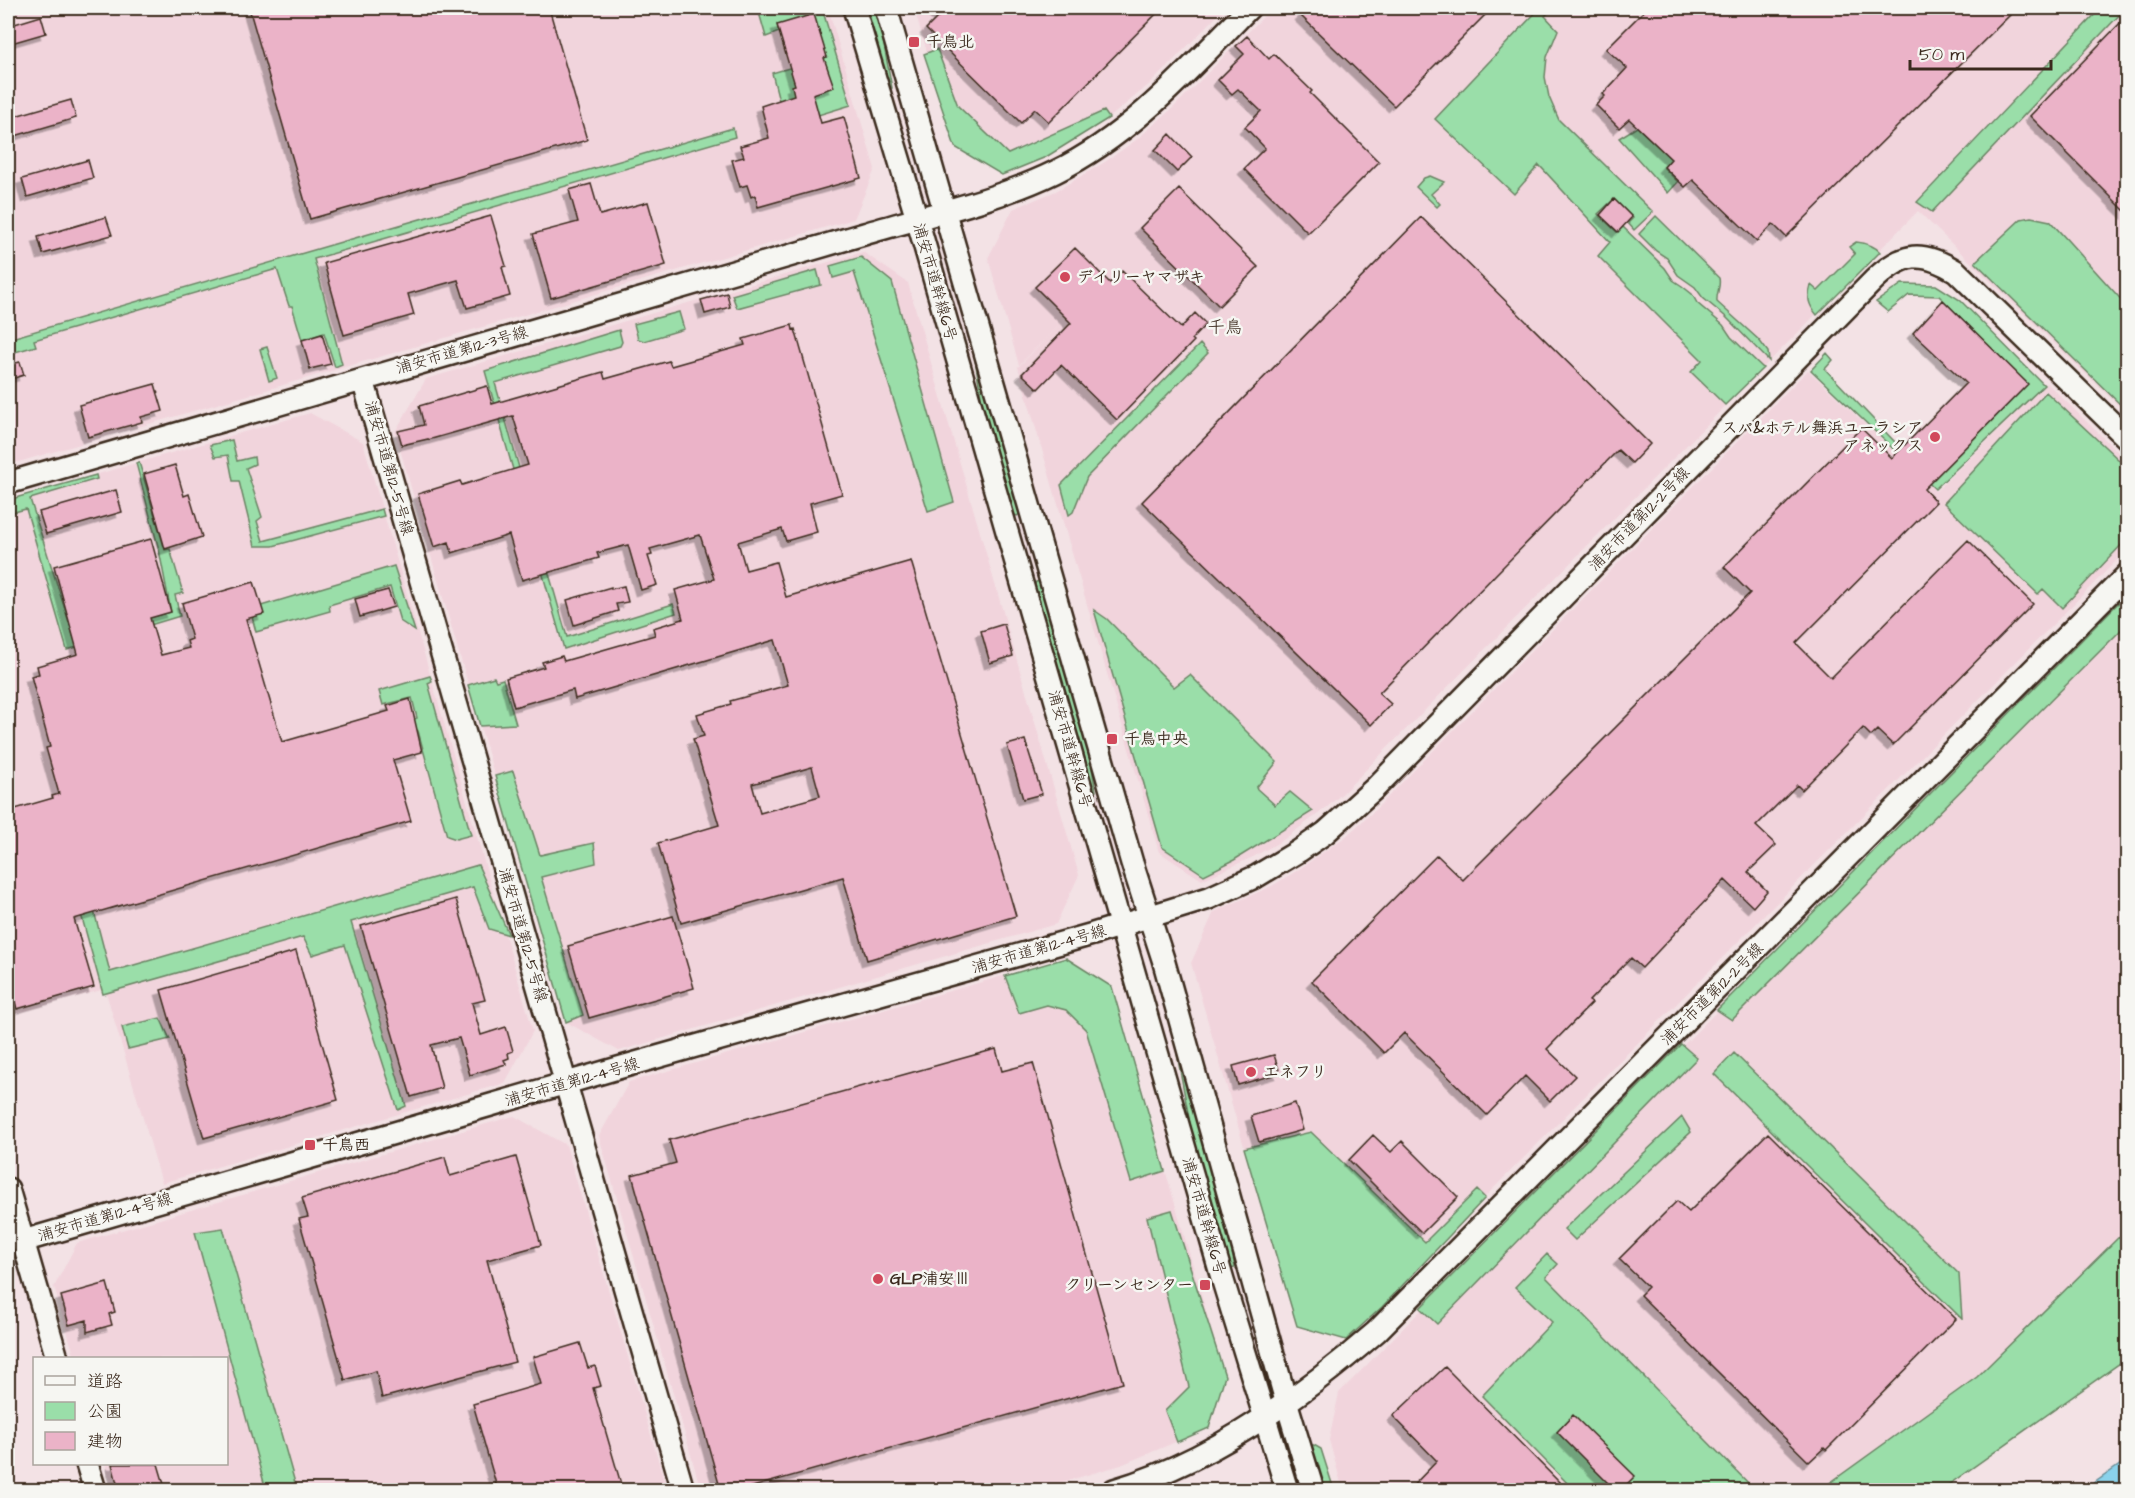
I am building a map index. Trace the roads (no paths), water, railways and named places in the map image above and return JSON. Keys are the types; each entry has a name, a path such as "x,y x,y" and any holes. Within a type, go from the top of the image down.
{"street":[{"name":"浦安市道幹線6号","path":"854,8 1223,1281 1287,1491"},
{"name":"浦安市道幹線6号","path":"886,8 1098,738 1132,863 1150,917 1313,1491"},
{"name":"浦安市道第12-3号線","path":"8,483 998,195 1075,162 1101,145 1151,106 1250,8"},
{"name":"浦安市道第12-2号線","path":"1121,925 1209,898 1257,876 1308,845 1346,815 1889,265 1915,256 1929,257 1956,271 2127,439"},
{"name":"浦安市道第12-5号線","path":"363,380 683,1491"},
{"name":"浦安市道第12-2号線","path":"1114,1491 1193,1460 1236,1436 1338,1365 1376,1332 2127,574"},
{"name":"浦安市道第12-4号線","path":"22,1241 1121,925"},
{"path":"8,1189 56,1357"},
{"path":"87,1465 95,1491"}],"water":[{"path":"2127,1460 2127,1490 2084,1490"}],"place":[{"name":"千鳥北","path":"914,42"},
{"name":"デイリーヤマザキ","path":"1065,277"},
{"name":"スパ&ホテル舞浜ユーラシア アネックス","path":"1935,437"},
{"name":"千鳥中央","path":"1112,739"},
{"name":"エネフリ","path":"1251,1072"},
{"name":"千鳥西","path":"310,1145"},
{"name":"GLP浦安Ⅲ","path":"878,1279"},
{"name":"クリーンセンター","path":"1205,1285"}],"district":[{"name":"千鳥","path":"1225,327"}]}
